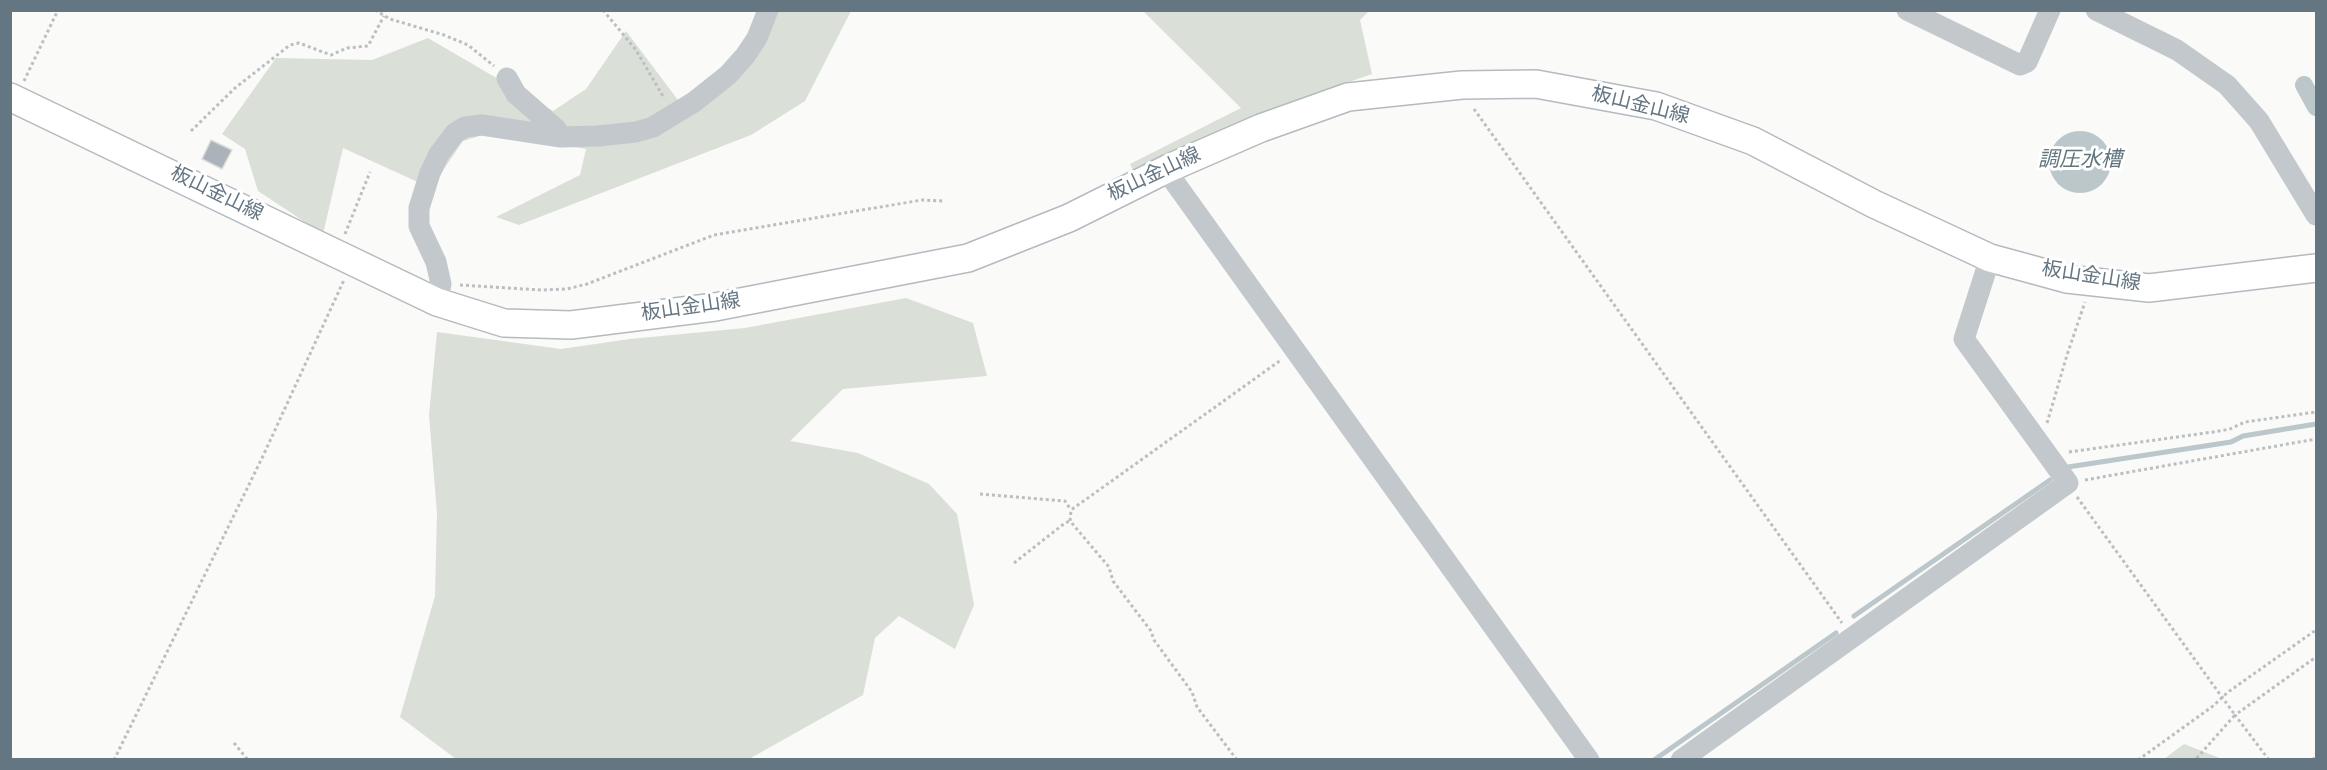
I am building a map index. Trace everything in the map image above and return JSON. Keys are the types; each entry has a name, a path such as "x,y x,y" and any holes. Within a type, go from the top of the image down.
{"main road":[{"name":"板山金山線","path":"13,98 346,259 439,293 504,323 571,325 715,307 968,258 1069,218 1169,168 1261,128 1348,97 1462,85 1536,84 1656,106 1753,141 1874,204 1990,258 2067,279 2150,288 2316,268"}],"street":[{"path":"439,293 436,262 419,226 419,208 430,173 439,154 455,133 465,127 482,125 561,137 636,132 653,127 675,115 720,81 745,56 757,38 768,10"},
{"path":"1907,10 2020,65 2027,62 2050,10"},
{"path":"2096,10 2177,50 2227,85 2259,121 2316,215"},
{"path":"507,78 516,94 556,129 561,137"},
{"path":"1169,168 1173,180 1589,759"},
{"path":"1682,759 2068,483 1964,339 1990,258"}],"path":[{"path":"13,98 58,10"},
{"path":"375,10 384,16 468,45 507,78"},
{"path":"603,10 636,51 675,115"},
{"path":"191,131 235,88 290,45 299,43 332,55 347,48 369,46 384,16"},
{"path":"1474,110 1852,637"},
{"path":"114,759 262,456 346,259 344,235 370,172"},
{"path":"439,293 567,288 587,284 714,235 922,200 943,201"},
{"path":"2085,302 2043,436 2044,449 2061,453 2213,432 2230,429 2245,422 2316,412"},
{"path":"1071,510 1295,350"},
{"path":"2269,759 2222,698 2068,483 2316,439"},
{"path":"980,494 1065,501 1071,510 1070,521 1109,567 1113,581 1151,631 1154,640 1192,692 1197,706 1237,759"},
{"path":"1014,563 1070,521"},
{"path":"2138,759 2316,630"},
{"path":"2195,759 2235,715 2316,657"},
{"path":"234,743 248,759"},
{"path":"2313,759 2316,754"}],"shaded area":[{"path":"774,11 851,11 805,101 751,135 519,225 496,217 580,175 586,149 489,133 463,141 431,188 343,148 323,234 258,191 245,149 222,134 276,58 372,60 428,38 553,111 586,89 626,31 687,112"},
{"path":"1143,11 1369,11 1360,20 1372,74 1273,108 1134,172 1130,164 1241,108"},
{"path":"906,298 973,323 987,376 843,389 790,441 858,453 929,484 957,514 974,605 955,649 899,616 875,638 863,695 749,759 456,759 400,717 435,596 437,513 429,415 437,332 561,349 630,339 745,328"},
{"path":"2184,744 2222,759 2164,759"}],"water":[{"name":"調圧水槽","path":"2080,131 2092,133 2102,140 2109,150 2111,162 2109,174 2102,184 2092,191 2080,193 2068,191 2058,184 2051,174 2049,162 2051,150 2058,140 2068,133"}],"building":[{"path":"211,140 232,150 222,169 202,159"}],"waterway":[{"path":"2304,85 2316,107"},
{"path":"2068,467 2231,442 2243,436 2316,424"},
{"path":"1854,616 2050,480"},
{"path":"1654,760 1836,633"}]}
